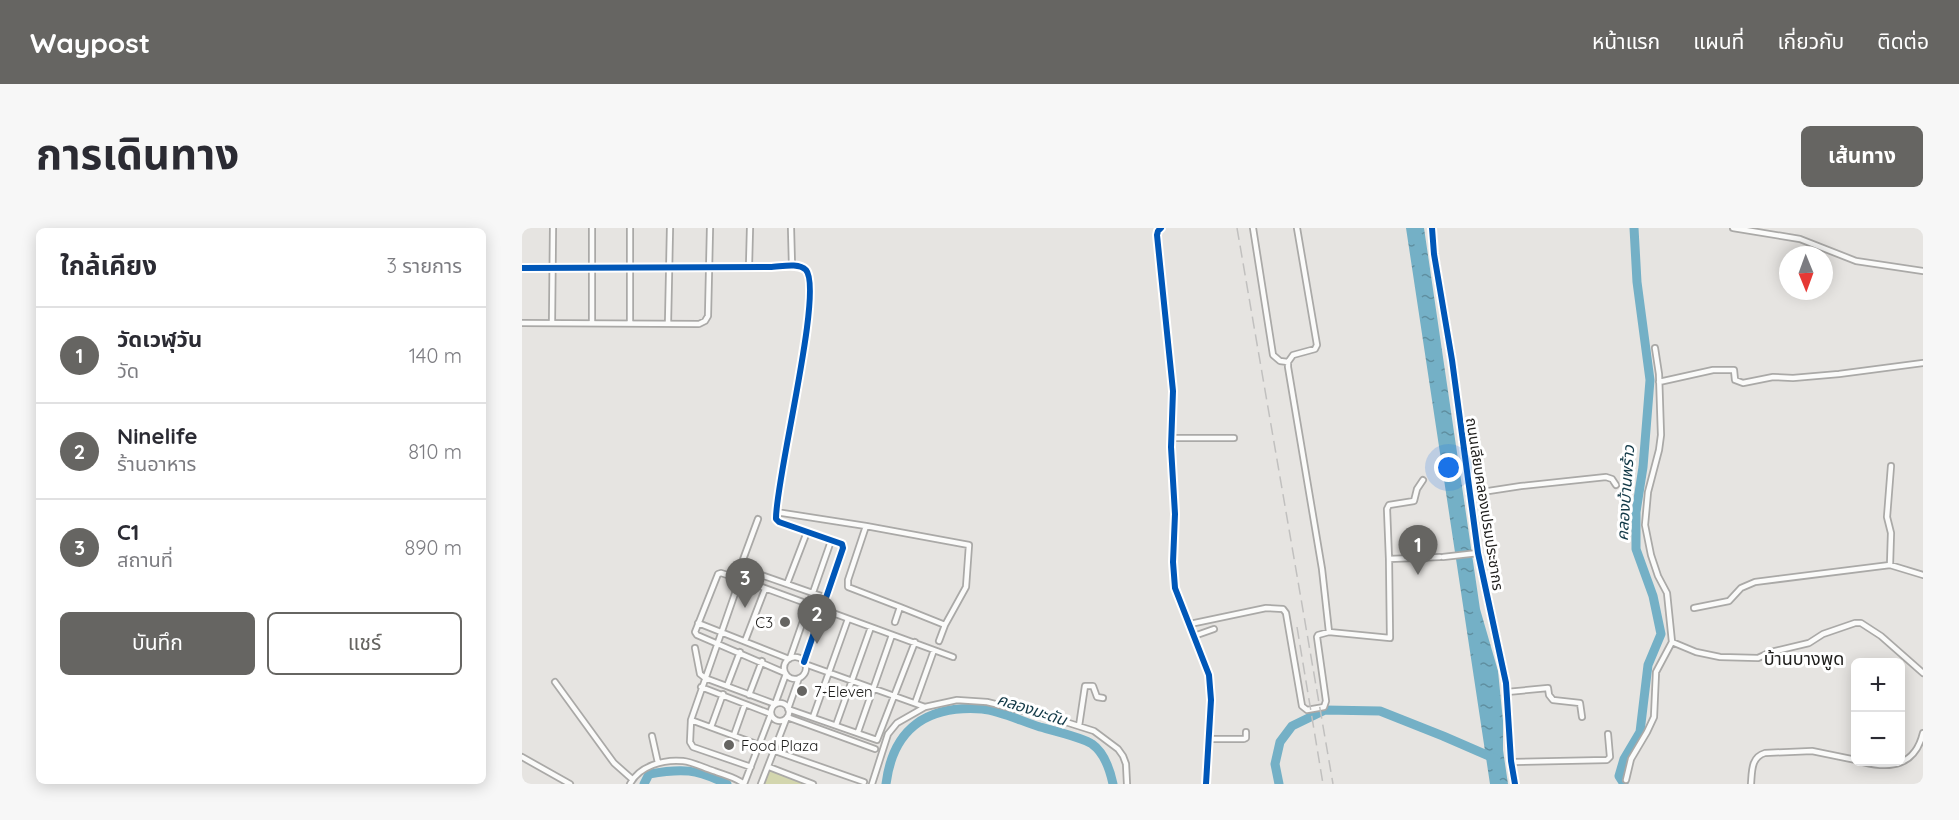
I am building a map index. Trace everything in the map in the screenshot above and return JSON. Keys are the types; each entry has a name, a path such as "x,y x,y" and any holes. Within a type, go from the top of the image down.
{"street":[{"path":"552,323 553,228"},
{"path":"592,228 592,323"},
{"path":"630,228 630,323"},
{"path":"668,324 670,228"},
{"path":"522,323 699,324 705,321 708,316 710,228"},
{"path":"749,266 750,228"},
{"path":"792,228 792,266"},
{"path":"1161,228 1157,235 1173,391 1171,438 1174,514 1173,577 1175,588 1209,675 1211,700 1206,784"},
{"path":"1253,228 1273,355 1280,361 1288,362"},
{"path":"1297,228 1317,345 1311,351 1293,355 1288,362 1322,569 1329,632"},
{"name":"ถนนเลียบคลองเปรมประชากร","path":"1432,228 1434,254 1452,360 1476,554 1508,692 1515,784"},
{"path":"1733,228 1800,239 1856,261 1923,271"},
{"path":"522,268 792,266 801,267 809,276 810,287 801,367 776,519 842,544 843,548 804,663 805,673 799,678 788,709 788,717 761,784"},
{"path":"1626,780 1631,759 1654,717 1656,672 1672,642 1668,593 1658,576 1645,525 1648,492 1660,444 1659,382 1655,348"},
{"path":"1659,382 1721,369 1734,370 1735,380 1743,383 1769,378 1839,374 1923,363"},
{"path":"1171,438 1234,438"},
{"path":"1890,565 1891,533 1887,517 1891,466"},
{"path":"1469,494 1606,477 1612,479 1616,485"},
{"path":"1190,624 1266,608 1283,609 1286,613 1302,706 1307,710 1325,705 1317,638 1329,632 1390,638 1387,509 1389,505 1414,501 1417,489 1423,480"},
{"path":"776,512 969,545 966,587 939,641"},
{"path":"758,519 741,565 744,569 827,598"},
{"path":"866,526 848,580 848,587 945,625"},
{"path":"787,584 807,532"},
{"path":"555,682 614,763 631,782 643,770 658,763 684,761 735,778 744,784 775,704 786,673 784,667 790,659 831,541"},
{"path":"1389,559 1476,554"},
{"path":"1694,608 1729,601 1741,588 1755,582 1890,565 1923,575"},
{"path":"799,678 793,678 740,652 697,635 695,632 698,623 718,574 740,579 953,657"},
{"path":"740,579 701,687 691,720 690,742 693,747 751,767"},
{"path":"746,641 765,589"},
{"path":"895,622 900,607"},
{"path":"813,717 848,619"},
{"path":"698,623 790,659 798,658 804,663 925,707"},
{"path":"1672,642 1696,652 1720,657 1758,658 1771,652 1809,643 1823,634 1861,623 1881,636 1923,673"},
{"path":"836,724 871,627"},
{"path":"1194,636 1215,629"},
{"path":"858,732 892,635"},
{"path":"695,648 700,674 705,678 877,740 915,642"},
{"path":"915,703 934,650"},
{"path":"727,686 740,652"},
{"path":"749,695 762,662"},
{"path":"1079,726 1086,686 1093,686 1097,697 1103,698"},
{"path":"701,687 723,694 781,720 788,717 875,749"},
{"path":"1508,692 1548,688 1553,700 1579,702 1582,717"},
{"path":"711,727 723,694"},
{"path":"872,784 888,734 904,718 925,707 957,700 987,702 1094,731 1118,749 1126,764 1127,784"},
{"path":"734,735 745,704"},
{"path":"691,720 759,745"},
{"path":"1209,740 1244,739 1246,732"},
{"path":"1905,759 1918,748 1923,733"},
{"path":"1512,762 1607,760 1610,757 1608,734"},
{"path":"652,736 658,763"},
{"path":"775,751 864,782"},
{"path":"1750,784 1754,760 1765,753 1812,751 1851,759"},
{"path":"522,757 570,784"},
{"path":"769,767 813,784"}],"green space":[{"path":"771,769 810,784 764,784"}],"water":[{"path":"1406,228 1424,228 1480,609 1498,671 1503,721 1503,750 1508,784 1490,784"}],"waterway":[{"name":"คลองบ้านพร้าว","path":"1624,784 1619,776 1624,759 1640,732 1648,665 1661,634 1653,596 1636,549 1636,512 1643,467 1650,380 1637,282 1634,228"},
{"name":"คลองมะดัน","path":"886,784 896,748 916,724 929,716 962,709 996,712 1088,742 1104,757 1113,784"},
{"name":"คลองมะดัน","path":"1279,784 1275,764 1280,742 1292,726 1325,710 1380,711 1496,759"},
{"name":"คลองมะดัน","path":"644,784 649,774 671,771 689,771 707,775 727,784"}],"railway":[{"path":"1237,228 1333,784"},
{"path":"1297,627 1323,784"}],"cycle path":[{"path":"1161,228 1157,235 1173,391 1171,447 1175,514 1173,562 1175,588 1209,675 1211,700 1206,784"},
{"path":"1432,228 1478,553 1506,683 1511,761 1515,784"},
{"path":"522,268 798,266 806,270 810,285 809,312 776,519 842,544 843,548 804,662"}],"place":[{"name":"วัดเวฬุวัน","path":"1418,575"},
{"name":"C1","path":"745,608"},
{"name":"C3","path":"785,622"},
{"name":"Ninelife","path":"817,644"},
{"name":"7-Eleven","path":"802,691"},
{"name":"Food Plaza","path":"729,745"}],"district":[{"name":"บ้านบางพูด","path":"1804,658"}]}
